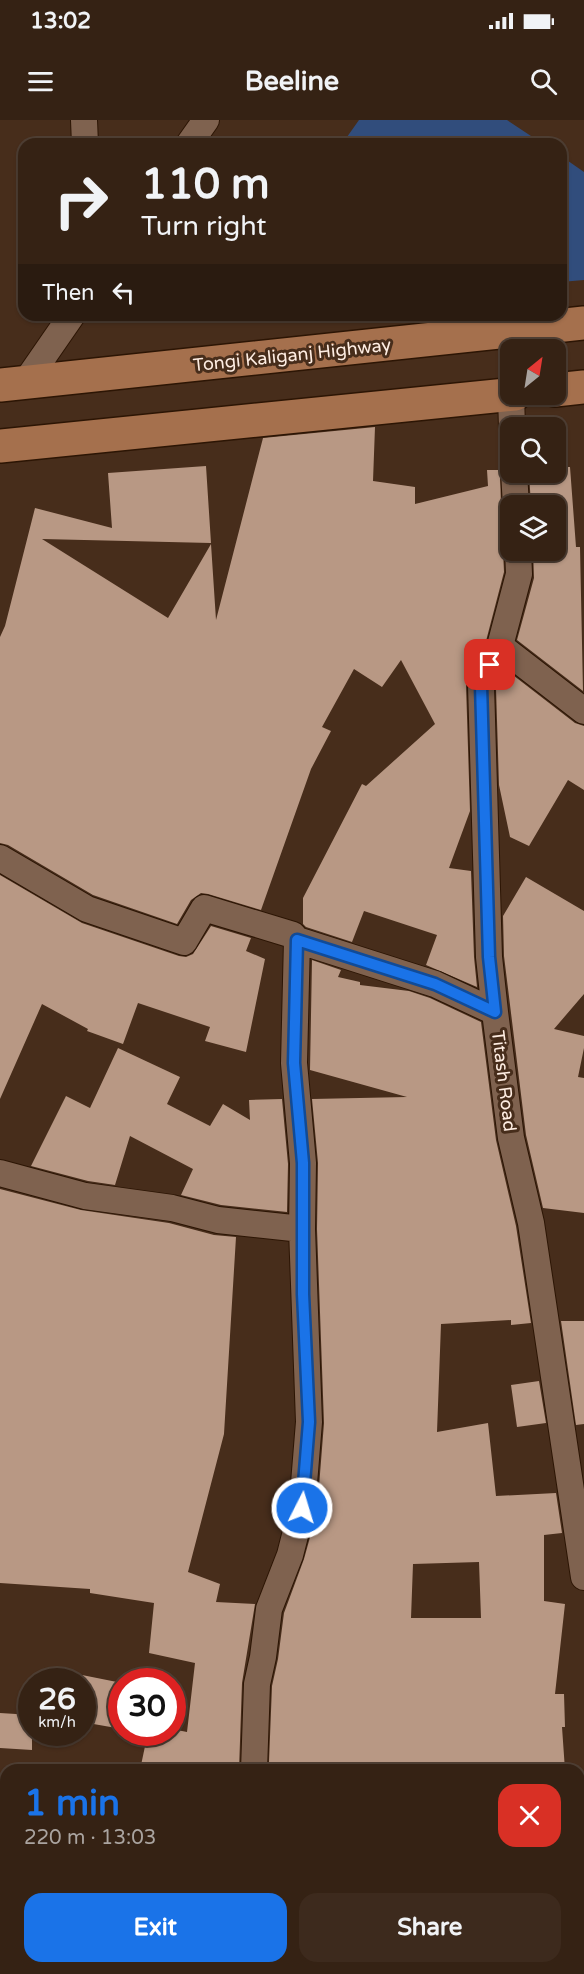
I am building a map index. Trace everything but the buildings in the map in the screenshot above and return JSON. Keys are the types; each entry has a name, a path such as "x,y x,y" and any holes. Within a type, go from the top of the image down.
{"main road":[{"name":"Tongi Kaliganj Highway","path":"13,384 584,323"},
{"path":"566,389 584,387"},
{"path":"0,446 500,396"}],"street":[{"path":"84,120 85,138"},
{"path":"193,138 206,120"},
{"path":"13,384 67,321"},
{"name":"Titash Road","path":"518,561 519,574 500,646 481,685 489,957 511,1138 531,1223 584,1576"},
{"path":"500,646 584,711"},
{"path":"0,858 87,909 184,942 204,908 293,935 297,940 435,984 495,1012"},
{"path":"254,1764 257,1683 263,1657 269,1608 293,1543 302,1508 309,1422 302,1229 303,1163 294,1063 297,940"},
{"path":"0,1173 85,1196 172,1208 218,1220 302,1229"}],"water":[{"path":"359,120 507,120 534,138 346,138"},
{"path":"567,160 584,172 584,280 567,281"}],"route":[{"path":"302,1508 309,1422 303,1294 303,1163 294,1063 297,940 435,984 495,1012 489,957 481,685 490,665"}]}
